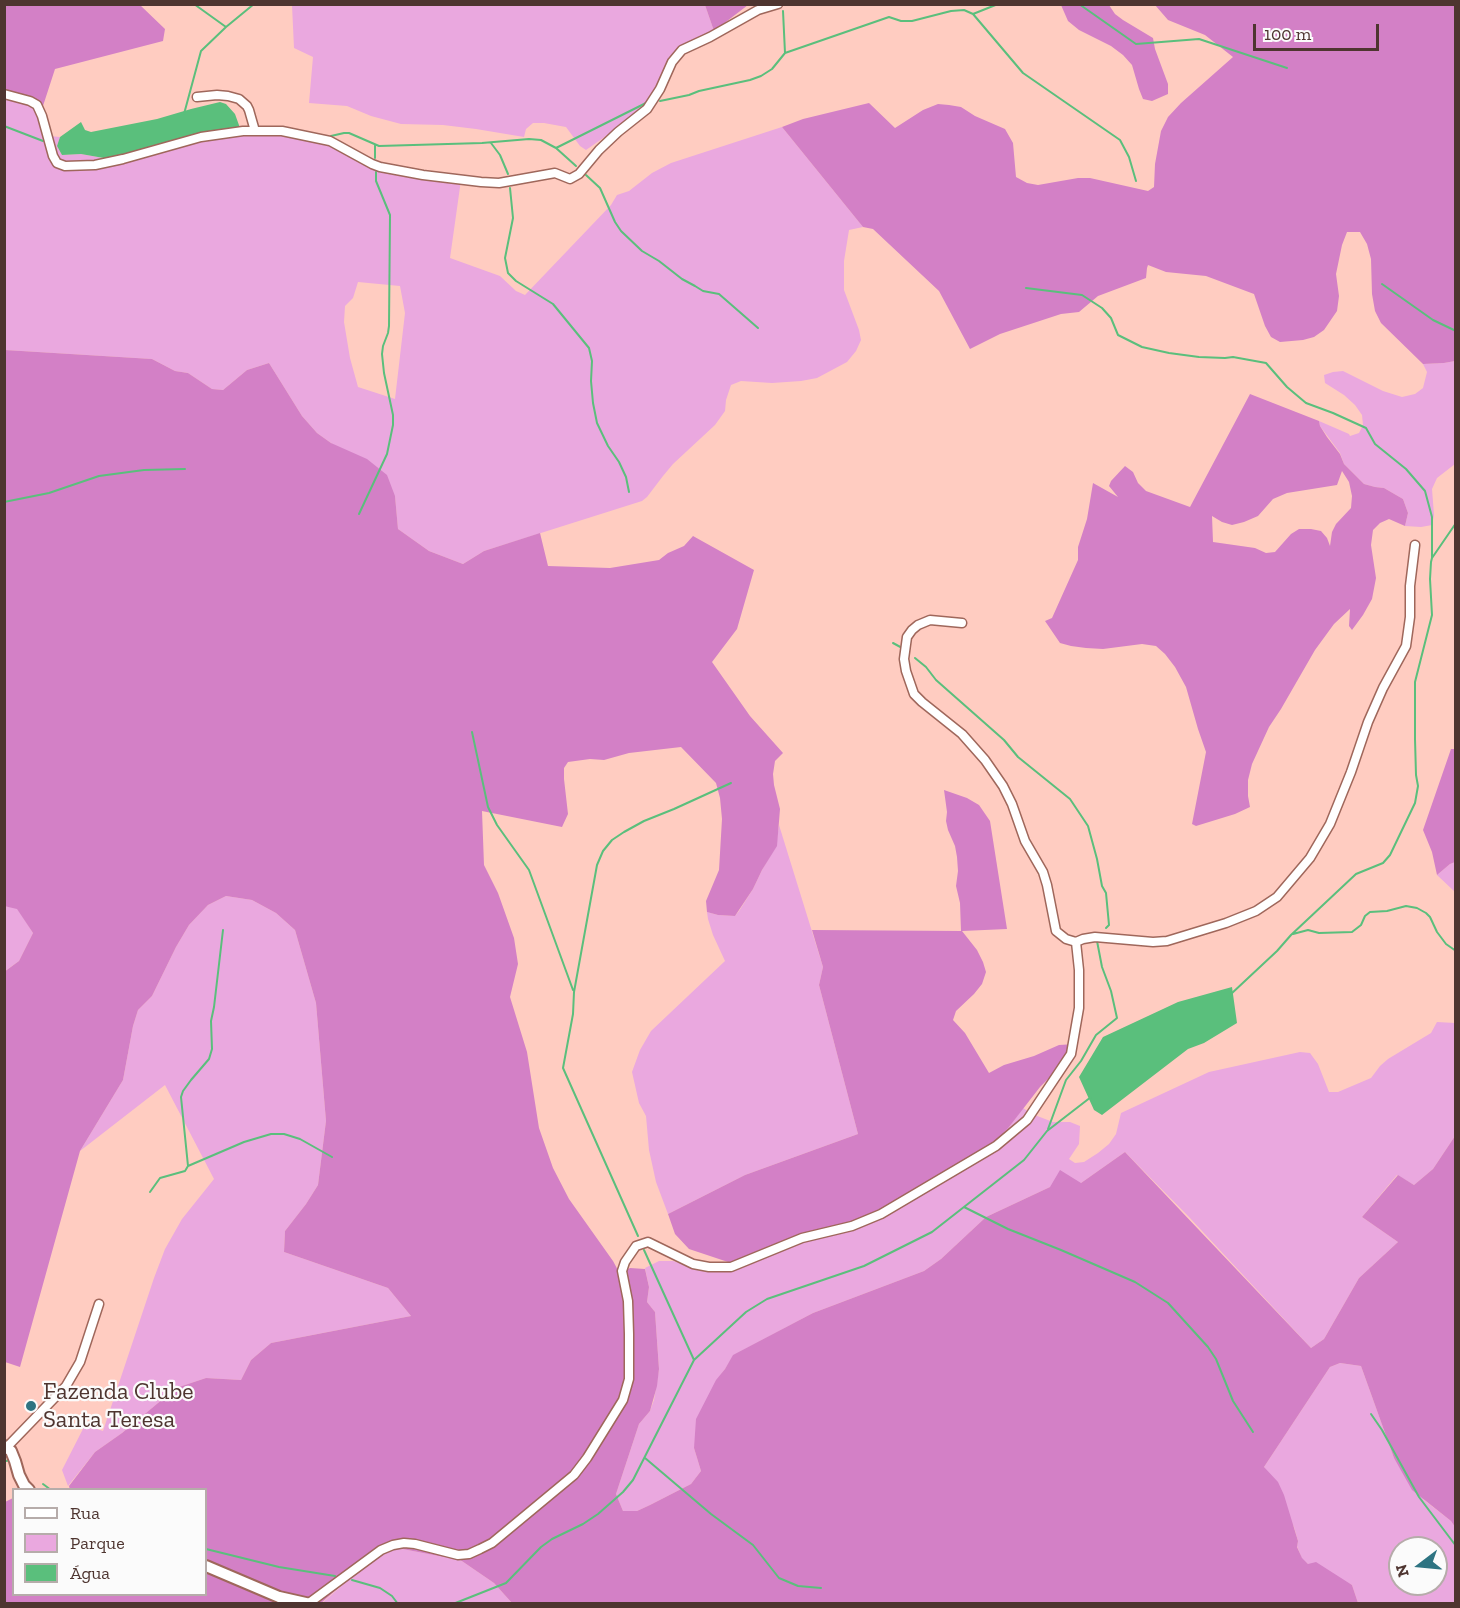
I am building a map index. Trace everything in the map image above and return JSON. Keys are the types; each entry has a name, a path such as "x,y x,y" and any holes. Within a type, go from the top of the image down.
{"street":[{"path":"4,94 37,105 44,121 53,156 57,164 65,166 95,165 201,137 255,131 282,131 330,141 372,164 423,174 499,183 555,173 572,179 606,144 647,109 660,89 672,62 682,50 758,10 778,4"},
{"path":"197,97 217,95 239,99 249,110 255,131"},
{"path":"962,623 930,620 912,630 907,637 904,659 910,683 914,694 968,741 1003,786 1025,841 1043,872 1056,931 1066,939 1076,942 1095,937 1160,942 1177,939 1256,911 1277,897 1310,858 1330,824 1368,722 1406,646 1415,545"},
{"path":"207,1566 279,1596 310,1603 381,1550 393,1545 415,1544 458,1555 492,1543 574,1475 623,1400 629,1378 629,1334 628,1301 622,1271 636,1246 648,1242 693,1264 715,1268 731,1267 802,1238 852,1226 881,1214 996,1146 1027,1120 1071,1054 1079,1008 1076,942"},
{"path":"27,1488 6,1447 66,1386 80,1362 99,1304"}],"green space":[{"path":"292,5 705,5 714,31 685,47 639,113 586,150 580,146 566,127 544,123 533,123 526,129 524,137 443,125 401,124 371,116 347,106 309,103 313,57 294,48"},
{"path":"4,97 42,109 49,136 60,137 57,146 62,155 81,154 115,160 233,132 328,138 375,168 461,180 450,258 500,276 516,291 525,295 611,205 617,195 629,191 652,173 671,163 782,127 863,227 849,230 844,261 844,290 861,340 847,362 817,378 772,383 741,381 731,385 725,411 715,425 673,464 642,501 484,551 463,564 429,551 398,529 395,496 317,433 302,416 269,363 247,370 223,390 212,389 188,373 175,371 152,359 5,350","holes":["358,282 400,286 405,313 395,399 358,387 344,322 345,306 353,298"]},
{"path":"1455,361 1455,464 1437,478 1432,489 1434,515 1432,525 1405,526 1408,513 1403,499 1384,488 1364,484 1344,464 1340,453 1320,426 1319,421 1350,436 1359,433 1363,425 1362,415 1355,405 1325,383 1324,375 1343,371 1383,391 1402,397 1415,394 1423,388 1427,372 1423,364"},
{"path":"779,825 823,967 819,985 858,1134 745,1175 668,1214 656,1182 649,1150 646,1116 639,1103 632,1072 640,1050 651,1031 725,961 713,935 707,912 735,916 753,889 776,846"},
{"path":"1455,862 1455,892 1437,875"},
{"path":"226,896 252,900 276,913 295,930 316,1003 326,1121 318,1185 285,1231 284,1252 388,1288 411,1316 271,1343 251,1360 241,1380 206,1378 176,1388 122,1433 95,1452 68,1486 62,1470 85,1425 103,1431 165,1249 182,1219 214,1179 165,1085 80,1151 123,1080 138,1010 152,996 189,925 208,905"},
{"path":"4,906 17,908 33,933 19,961 5,971"},
{"path":"1437,1022 1455,1023 1455,1136 1433,1169 1414,1185 1397,1175 1362,1217 1398,1242 1359,1278 1324,1339 1311,1348 1125,1152 1081,1183 1050,1187 986,1217 941,1259 924,1271 813,1313 734,1355 716,1381 694,1448 701,1471 691,1484 637,1511 623,1511 616,1494 639,1424 650,1411 654,1400 659,1369 655,1312 647,1302 649,1287 645,1268 659,1261 673,1261 686,1265 722,1269 1009,1127 1023,1108 1053,1122 1070,1122 1080,1126 1079,1144 1069,1159 1075,1163 1084,1162 1109,1144 1116,1134 1121,1113 1209,1072 1300,1052 1310,1053 1318,1064 1329,1092 1338,1092 1371,1078 1388,1059 1431,1033"},
{"path":"1340,1363 1361,1366 1394,1458 1424,1500 1451,1521 1455,1527 1455,1603 1358,1603 1352,1585 1302,1559 1294,1527 1264,1467 1330,1367"},
{"path":"387,1546 444,1557 456,1557 494,1583 512,1603 321,1604"}],"shaded area":[{"path":"5,5 140,5 165,29 163,41 55,69 42,109 5,97"},
{"path":"705,5 748,5 714,31"},
{"path":"1061,5 1109,5 1123,20 1153,38 1168,84 1168,94 1152,101 1143,99 1132,65 1111,46 1079,30 1068,21"},
{"path":"1155,5 1455,5 1455,361 1423,364 1381,323 1375,311 1372,294 1371,259 1367,244 1360,232 1347,232 1336,274 1339,296 1337,311 1324,330 1314,337 1280,342 1271,337 1265,326 1254,294 1206,276 1166,272 1148,265 1146,278 1098,296 1079,312 1061,314 1000,334 970,349 939,291 873,229 863,227 782,127 803,119 869,103 895,128 923,110 938,104 961,107 1005,129 1013,143 1016,177 1027,183 1038,185 1090,178 1148,191 1154,187 1155,164 1161,131 1168,117 1233,57 1205,35 1168,20"},
{"path":"5,350 152,359 175,371 188,373 212,389 223,390 247,370 269,363 302,416 317,433 331,443 367,459 387,475 395,496 398,529 429,551 463,564 484,551 540,533 548,566 610,568 659,560 684,546 693,536 754,570 737,629 712,662 750,716 783,753 775,761 773,774 780,809 777,846 735,916 707,912 706,901 719,870 722,819 720,798 716,783 681,747 629,753 604,760 568,762 564,768 564,779 568,814 562,827 482,811 484,865 498,893 514,938 518,964 510,997 527,1052 539,1128 553,1168 569,1199 620,1274 630,1268 645,1269 649,1287 647,1302 655,1312 659,1369 657,1386 650,1411 639,1424 616,1494 623,1511 637,1511 691,1484 701,1471 694,1448 696,1419 716,1380 733,1355 813,1313 924,1271 941,1259 986,1217 1050,1187 1060,1170 1081,1183 1125,1152 1311,1348 1324,1339 1359,1278 1398,1242 1362,1217 1398,1175 1414,1185 1433,1169 1455,1136 1455,1527 1451,1521 1412,1490 1394,1458 1361,1366 1340,1363 1330,1367 1264,1467 1278,1482 1284,1495 1302,1558 1308,1564 1316,1562 1352,1585 1358,1603 512,1603 494,1583 456,1557 444,1557 387,1546 321,1603 5,1603 5,1502 12,1498 12,1596 207,1596 207,1488 70,1488 69,1486 95,1452 122,1433 176,1388 206,1378 241,1380 251,1360 271,1343 411,1316 388,1288 284,1252 285,1231 318,1185 326,1121 316,1003 295,930 276,913 252,900 226,896 208,905 189,925 152,996 138,1010 123,1080 80,1151 20,1367 5,1362 4,972 19,961 33,933 17,909 4,906"},
{"path":"1250,394 1319,421 1344,464 1364,484 1384,488 1403,499 1408,513 1405,526 1389,519 1380,523 1373,530 1371,545 1376,578 1372,599 1352,630 1349,626 1350,609 1334,624 1315,650 1269,727 1252,764 1248,780 1250,807 1196,826 1192,824 1206,752 1186,687 1175,667 1156,646 1142,644 1103,649 1060,643 1045,621 1052,618 1078,560 1078,547 1087,519 1093,483 1118,497 1109,486 1125,466 1133,472 1138,483 1146,491 1190,507","holes":["1342,471 1349,482 1352,496 1351,508 1336,524 1330,546 1321,531 1311,529 1299,529 1291,534 1275,552 1266,553 1255,548 1213,542 1212,516 1232,525 1258,516 1273,499 1287,493 1337,485"]},
{"path":"1451,749 1455,749 1455,862 1437,875 1432,852 1423,830"},
{"path":"944,790 979,805 990,821 1007,929 962,931 977,950 986,972 982,984 956,1011 953,1020 965,1033 989,1073 1004,1065 1059,1045 1075,1044 1062,1065 1040,1087 994,1143 905,1201 766,1256 737,1265 689,1249 675,1234 668,1214 745,1175 858,1134 819,985 823,967 812,930 961,931 960,903 956,886 957,857 946,821"}],"water":[{"path":"220,102 226,104 235,114 240,128 115,160 81,154 62,155 57,146 60,137 81,122 85,130 91,132 157,119"},
{"path":"1232,987 1237,1023 1204,1043 1188,1049 1102,1115 1094,1110 1079,1077 1103,1037 1178,1002"}],"waterway":[{"path":"194,4 226,27"},
{"path":"184,114 201,51 254,4"},
{"path":"973,14 998,4"},
{"path":"1079,4 1136,44 1199,39 1287,68"},
{"path":"660,101 761,76 772,69 785,53 889,17 901,21 912,21 964,10 973,14 1023,73 1120,140 1129,157 1136,181"},
{"path":"783,11 785,53"},
{"path":"556,148 646,103"},
{"path":"4,126 43,141"},
{"path":"331,136 349,133 379,146 541,140 556,148 576,166"},
{"path":"491,143 500,155 508,174"},
{"path":"375,145 375,158"},
{"path":"359,514 387,454 393,425 382,354 389,326 390,215 376,181 376,172"},
{"path":"586,175 600,188 621,231 642,251 703,291 719,294 758,328"},
{"path":"510,188 513,218 505,258 508,273 516,281 553,304 589,348 592,361 593,403 597,423 626,477 629,492"},
{"path":"1382,284 1433,320 1456,331"},
{"path":"1026,288 1082,295 1102,308 1111,318 1118,335 1142,347 1199,357 1233,357 1266,363 1287,387 1306,403 1366,428 1375,444 1406,469 1425,491 1432,517 1430,579 1432,615 1415,682 1418,786 1415,803 1390,855 1383,863 1356,874 1231,994"},
{"path":"4,502 49,493 99,476 144,470 185,469"},
{"path":"1432,558 1456,523"},
{"path":"893,643 904,649"},
{"path":"915,658 936,680 1004,740 1018,757 1070,799 1088,826 1102,886 1106,893 1109,925 1106,928"},
{"path":"472,732 488,807 497,825 529,870 573,990"},
{"path":"638,1236 563,1068 597,865 603,851 612,840 624,832 731,783"},
{"path":"1293,934 1308,930 1319,933 1352,932 1361,925 1365,916 1370,912 1387,911 1406,906 1426,913 1446,944 1456,951"},
{"path":"188,1166 181,1097 191,1080 209,1059 212,1049 211,1021 223,930"},
{"path":"1048,1129 1066,1080 1081,1061 1096,1035 1117,1018 1097,941"},
{"path":"453,1604 506,1583 541,1547 598,1514 623,1492 633,1480 694,1360 746,1312 767,1299 864,1266 932,1232 1024,1160 1047,1131 1091,1097"},
{"path":"150,1192 160,1178 185,1171 188,1166 244,1142 271,1134 284,1134 300,1139 332,1157"},
{"path":"964,1207 1008,1229 1135,1282 1168,1303 1216,1359 1233,1401 1253,1432"},
{"path":"644,1250 694,1360"},
{"path":"1371,1414 1419,1497 1456,1546"},
{"path":"645,1458 711,1514 753,1545 779,1578 798,1586 821,1588"},
{"path":"43,1484 48,1488"},
{"path":"207,1549 279,1567 335,1576"},
{"path":"352,1580 380,1588 392,1596 398,1604"}],"place":[{"name":"Fazenda Clube Santa Teresa","path":"31,1406"}]}
